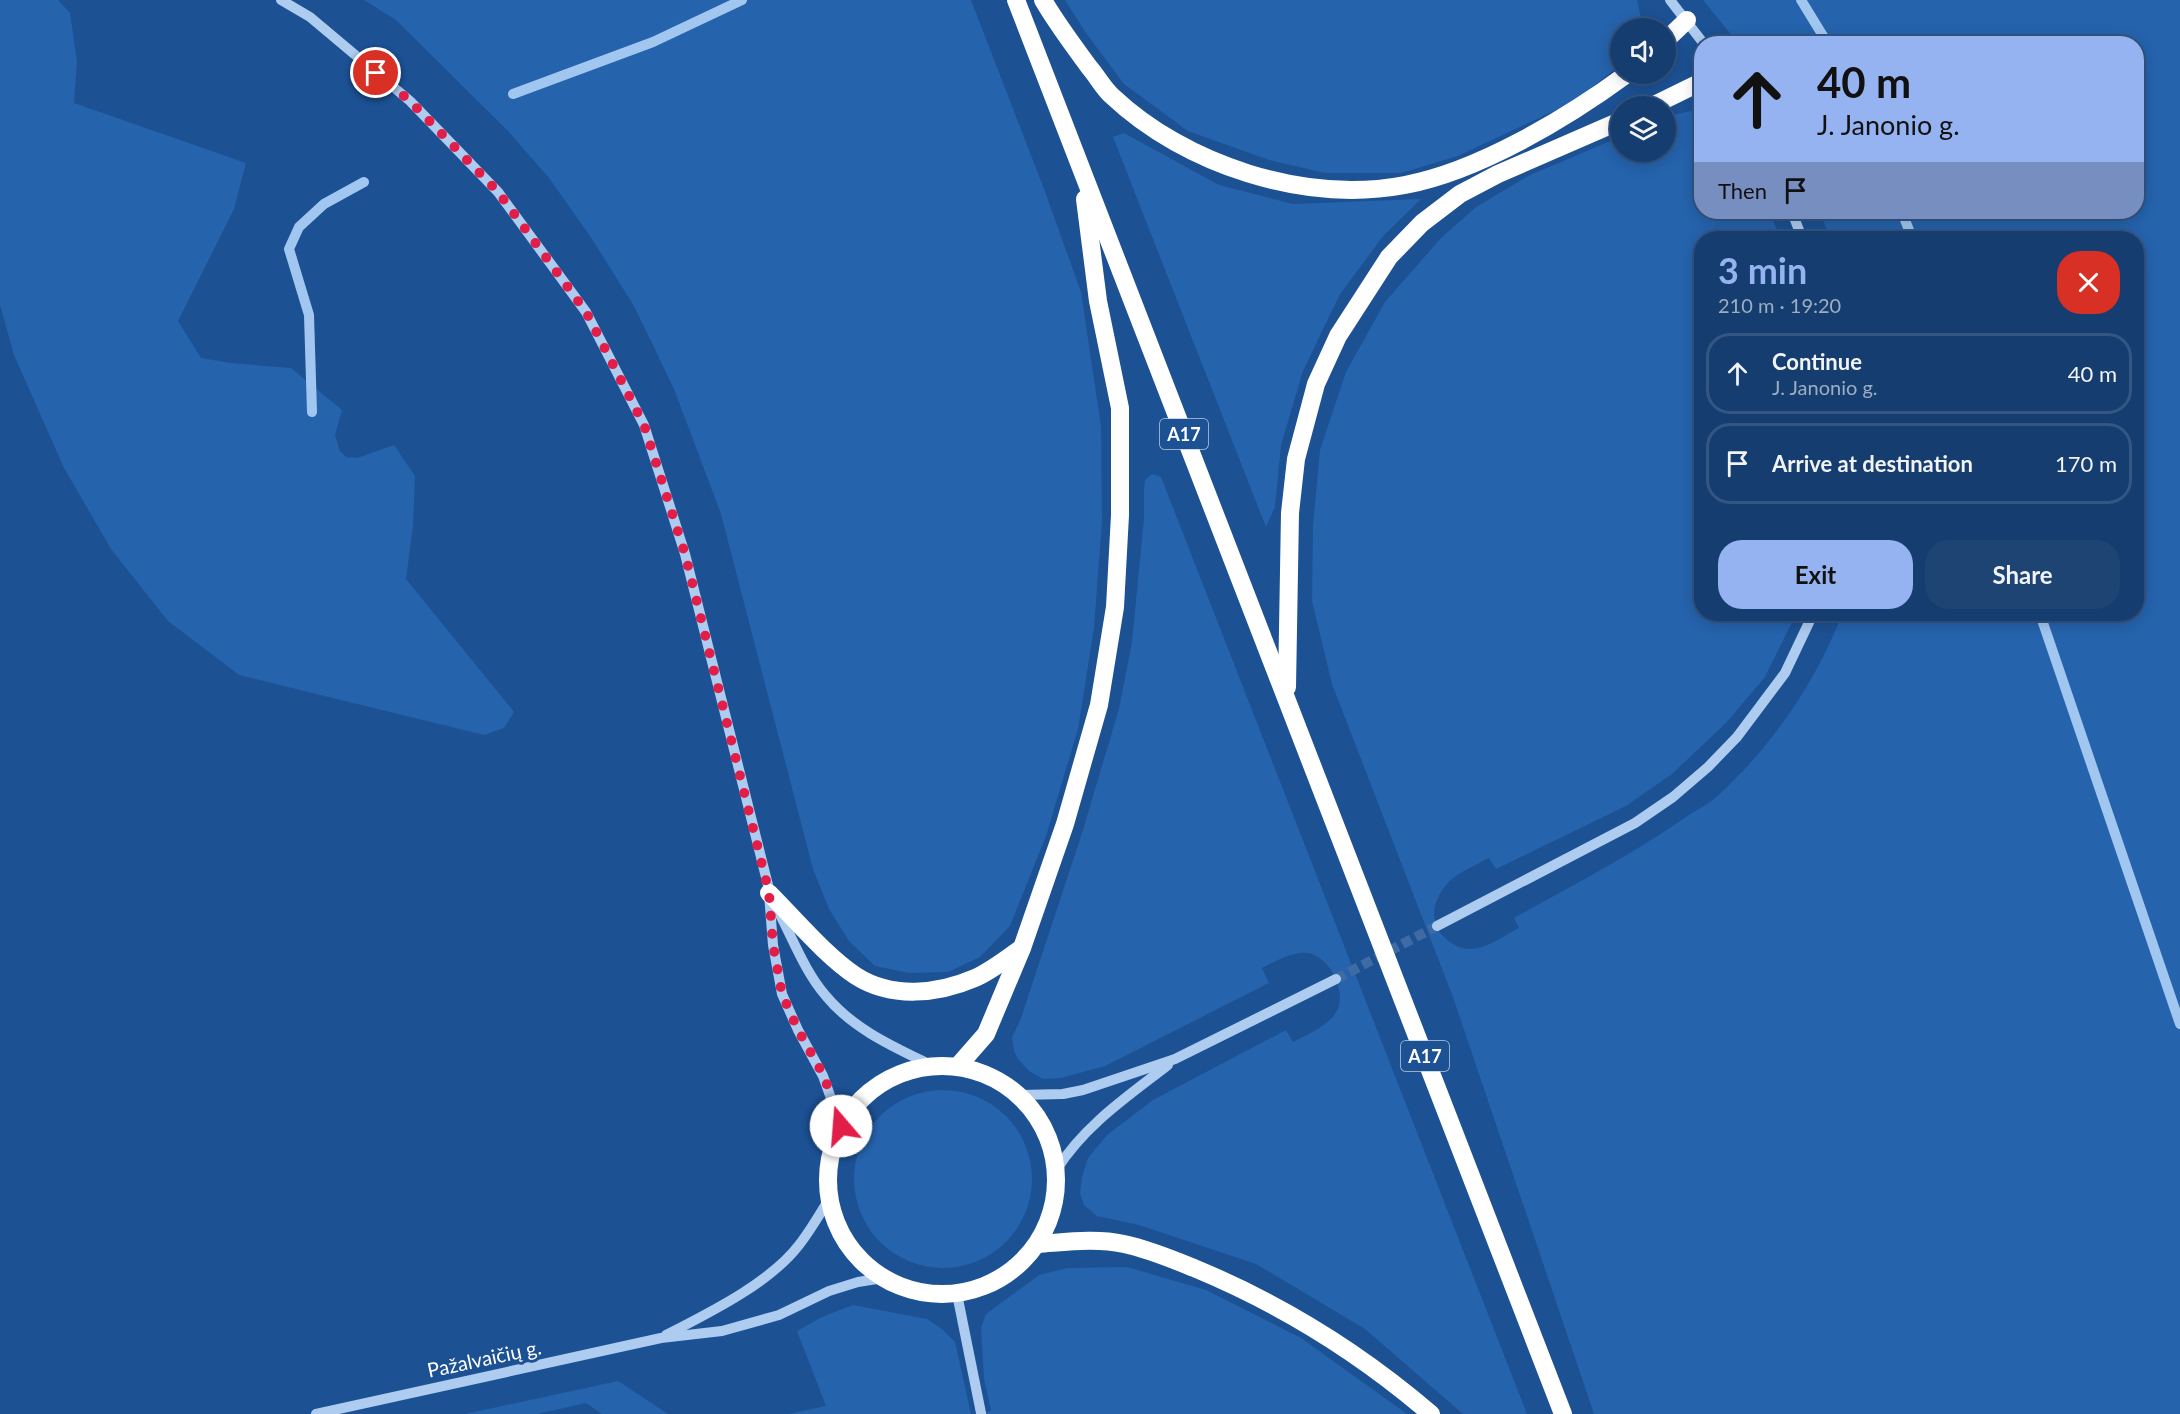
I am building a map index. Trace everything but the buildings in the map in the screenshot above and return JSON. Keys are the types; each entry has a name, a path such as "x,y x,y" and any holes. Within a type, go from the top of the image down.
{"highway":[{"name":"A17","path":"1016,0 1563,1414"},
{"path":"1043,0 1059,28 1110,94 1148,125 1186,148 1249,174 1315,188 1361,190 1383,188 1406,185 1450,172 1488,157 1560,119 1612,84"},
{"path":"1676,30 1687,20"},
{"path":"1672,96 1694,85"},
{"path":"1287,697 1290,513 1296,459 1316,384 1338,336 1389,257 1422,223 1460,194 1498,174 1610,125"},
{"path":"958,1066 986,1034 1022,948 1065,824 1099,705 1115,607 1120,516 1120,408 1098,301 1082,170"},
{"path":"769,893 838,961 857,976 881,987 911,993 939,990 977,978 1022,948"},
{"path":"931,1065 958,1066 980,1071 1001,1081 1020,1095 1034,1110 1053,1148 1057,1169 1056,1195 1050,1220 1038,1244 1016,1268 989,1285 957,1294 932,1294 906,1289 883,1278 863,1263 847,1244 836,1222 829,1199 828,1174 830,1157 841,1126 857,1103 878,1084 903,1071 931,1065"},
{"path":"1038,1244 1088,1240 1125,1244 1167,1257 1226,1281 1312,1326 1394,1382 1431,1414"}],"street":[{"path":"281,0 310,17 410,101 498,192 586,312 644,425 685,554 769,893 773,945 782,994 798,1030 824,1076 841,1126"},
{"path":"1670,0 1698,36"},
{"path":"1437,926 1635,823 1673,797 1708,767 1737,737 1785,673 1810,621"},
{"path":"769,893 810,973 826,996 846,1016 875,1037 931,1065"},
{"path":"1020,1095 1063,1094 1083,1090 1175,1059 1336,979"},
{"path":"1057,1169 1069,1150 1095,1122 1175,1059"},
{"name":"Pažalvaičių g.","path":"661,1338 713,1310 764,1278 799,1246 829,1199"},
{"name":"Pažalvaičių g.","path":"316,1414 661,1338 722,1331 779,1316 828,1291 858,1282 883,1278"},
{"path":"957,1294 981,1413"}],"shaded area":[{"path":"0,0 58,0 70,13 77,61 74,103 246,163 234,209 178,321 201,358 291,368 342,410 335,435 340,451 346,457 357,458 394,445 415,476 413,526 406,579 514,712 504,728 484,735 239,675 168,621 111,549 64,468 14,355 0,305"},
{"path":"364,0 971,0 1081,292 1101,426 1102,521 1094,628 1078,729 1046,836 1010,926 980,957 948,972 909,973 875,966 849,941 829,909 813,869 721,514 674,389 634,306 592,239 549,178 509,132 396,20"},
{"path":"1065,0 1637,0 1641,18 1610,18 1610,73 1573,102 1458,156 1401,173 1325,173 1269,160 1188,131 1124,84"},
{"path":"1703,0 2180,0 2180,1414 1594,1414 1453,997 1332,684 1312,601 1313,525 1320,450 1346,372 1385,302 1441,238 1476,207 1530,175 1610,141 1610,162 1676,162 1676,114 1694,110 1694,219 1773,219 1777,231 1694,231 1694,621 1793,621 1765,677 1726,723 1672,774 1626,806 1496,869 1489,858 1456,876 1443,888 1434,913 1438,929 1449,942 1456,946 1464,949 1478,948 1519,928 1514,918 1663,833 1720,794 1760,751 1793,708 1820,662 1839,621 2144,621 2144,231 1827,231 1823,219 2144,219 2144,36 1732,36"},
{"path":"1124,133 1219,185 1293,204 1421,199 1384,235 1340,294 1303,371 1281,445 1275,507 1266,527 1113,137"},
{"path":"1152,474 1161,477 1527,1414 1463,1414 1365,1329 1256,1264 1139,1225 1097,1216 1084,1205 1080,1193 1088,1158 1107,1135 1153,1100 1286,1030 1293,1042 1331,1019 1339,1005 1340,995 1334,974 1320,958 1301,953 1271,963 1262,968 1269,983 1105,1066 1061,1078 1043,1079 1029,1071 1014,1051 1012,1037 1020,1021 1082,833 1119,709 1132,642 1144,518 1145,480"},
{"path":"943,1090 977,1097 1006,1116 1025,1145 1032,1179 1025,1213 1006,1242 977,1261 943,1268 909,1261 880,1242 861,1213 854,1179 861,1145 880,1116 909,1097"},
{"path":"1127,1267 1206,1290 1301,1338 1407,1414 976,1414 991,1411 984,1379 981,1328 986,1314 1039,1275 1067,1268"},
{"path":"853,1305 927,1319 942,1329 955,1342 971,1414 788,1414 826,1406 797,1331 822,1317"},
{"path":"618,1381 668,1414 602,1414 586,1403 537,1414 465,1414"}],"waterway":[{"path":"513,94 653,42 742,0"},
{"path":"1801,0 1823,36"},
{"path":"312,412 309,315 289,249 299,227 324,204 364,182"},
{"path":"1905,219 1909,231"},
{"path":"2042,621 2180,1024"}],"tunnel":[{"path":"1336,979 1437,926"}],"route":[{"path":"376,73 410,101 498,192 586,312 644,425 685,554 769,893 773,945 782,994 798,1030 824,1076 841,1126"}]}
